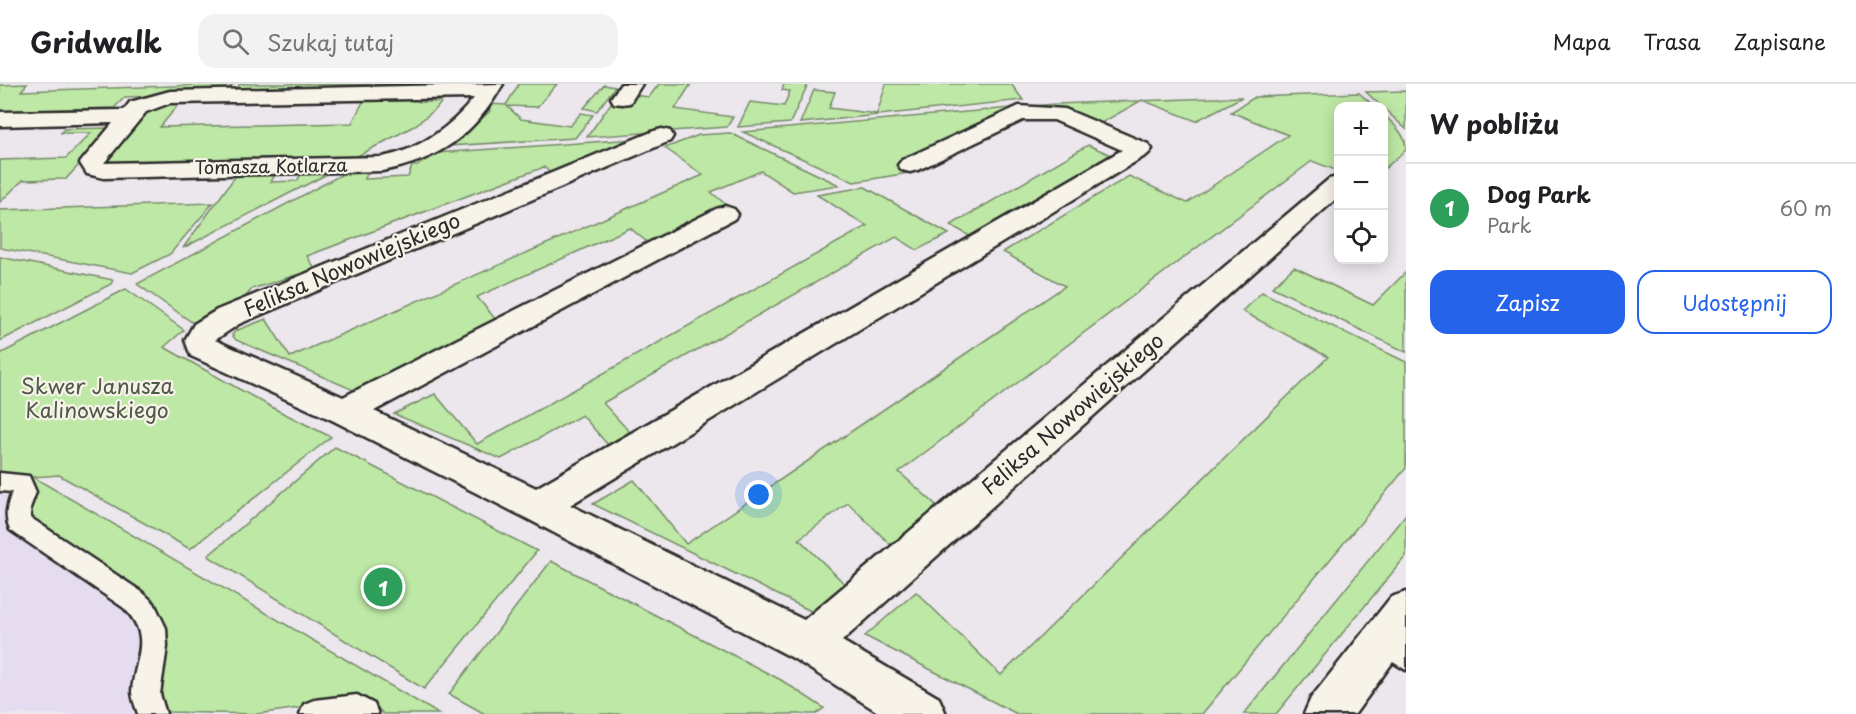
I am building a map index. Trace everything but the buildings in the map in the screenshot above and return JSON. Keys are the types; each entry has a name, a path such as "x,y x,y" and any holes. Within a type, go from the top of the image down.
{"street":[{"name":"Tomasza Kotlarza","path":"491,88 474,112 426,150 407,159 382,164 95,169 92,163 138,107 170,97 491,88"},
{"path":"537,507 1140,149 1058,114 1019,113 909,165"},
{"path":"0,119 131,116"},
{"name":"Feliksa Nowowiejskiego","path":"662,136 228,317 205,331 200,340 202,348 344,411 808,644 923,714"},
{"name":"Feliksa Nowowiejskiego","path":"808,644 1334,187"},
{"path":"344,411 725,214"},
{"path":"1327,714 1398,636"}],"lane":[{"path":"0,482 21,483 24,492 18,508 19,523 133,600 145,612 153,628 153,647 146,694 152,714"},
{"path":"314,714 357,709 364,714"}],"shaded area":[{"path":"8,486 127,608 144,634 142,714 0,714 0,487"}],"green space":[{"path":"27,84 21,91 233,84 225,94 125,97 114,108 0,111 0,85"},
{"path":"240,84 456,84 452,89 233,93"},
{"path":"519,84 557,84 537,107 507,106 521,119 570,126 581,113 593,115 575,138 447,146 470,130 490,111 487,104 506,105"},
{"path":"659,84 691,84 675,109 733,117 727,127 587,137 611,103 626,105 633,95 649,97"},
{"path":"784,84 808,84 790,123 738,127 750,102 784,106 790,91 782,90"},
{"path":"886,84 1011,84 1023,100 800,123 814,90 835,92 829,108 877,114"},
{"path":"604,85 615,87 597,111 584,108"},
{"path":"1406,91 1406,129 1388,112 1388,102 1377,102 1366,92"},
{"path":"1359,93 1369,102 1334,102 1334,169 1312,161 899,472 944,512 895,549 848,503 799,539 851,590 819,615 593,504 634,480 686,544 1065,286 1003,252 1129,176 1187,203 1288,135 1231,112 1255,97"},
{"path":"422,94 419,102 439,102 442,94 448,94 436,109 414,126 352,159 99,166 150,103 225,98 221,103 179,104 160,127 352,123 364,100"},
{"path":"1242,97 1196,121 1144,101"},
{"path":"1141,101 1096,126 1047,110 901,165 914,172 854,182 743,132 1055,104"},
{"path":"1388,119 1402,135 1406,150 1388,166"},
{"path":"107,128 109,132 66,179 23,180 0,202 0,160 66,158 91,133 61,133 64,129"},
{"path":"730,133 839,185 793,192 761,171 711,192 729,207 648,243 630,228 477,297 497,321 356,391 236,340 232,335 235,331 266,319 290,357 703,175 665,148 699,135"},
{"path":"649,138 555,177 544,167 307,256 315,269 252,289 235,310 196,325 137,284 354,168 369,167 365,179 408,177 412,166 417,166 436,153"},
{"path":"1088,145 1118,158 976,240 951,225"},
{"path":"339,168 183,248 240,170 278,169 271,182 297,181 304,169"},
{"path":"865,187 949,234 917,250 896,237 603,403 637,440 614,452 582,415 501,459 394,414 435,394 477,444 867,226 817,195"},
{"path":"213,203 170,254 132,273 0,248 0,210"},
{"path":"0,257 113,280 111,284 0,341"},
{"path":"1294,267 1373,305 1406,272 1406,352 1272,287"},
{"name":"Skwer Janusza Kalinowskiego","path":"126,289 184,330 164,347 275,409 331,437 190,549 59,475 33,477 439,714 383,714 378,708 362,702 342,702 257,714 167,712 158,686 165,635 27,520 25,503 0,478 0,354"},
{"path":"1262,292 1406,362 1406,468 1202,714 1017,714 865,636 916,592 1001,675 1328,357 1242,311"},
{"path":"335,447 537,551 424,689 208,556"},
{"path":"1406,514 1406,556 1276,714 1244,714"},
{"path":"551,561 781,680 824,708 816,714 485,714 449,694"}],"place":[{"name":"Dog Park","path":"383,587"}]}
